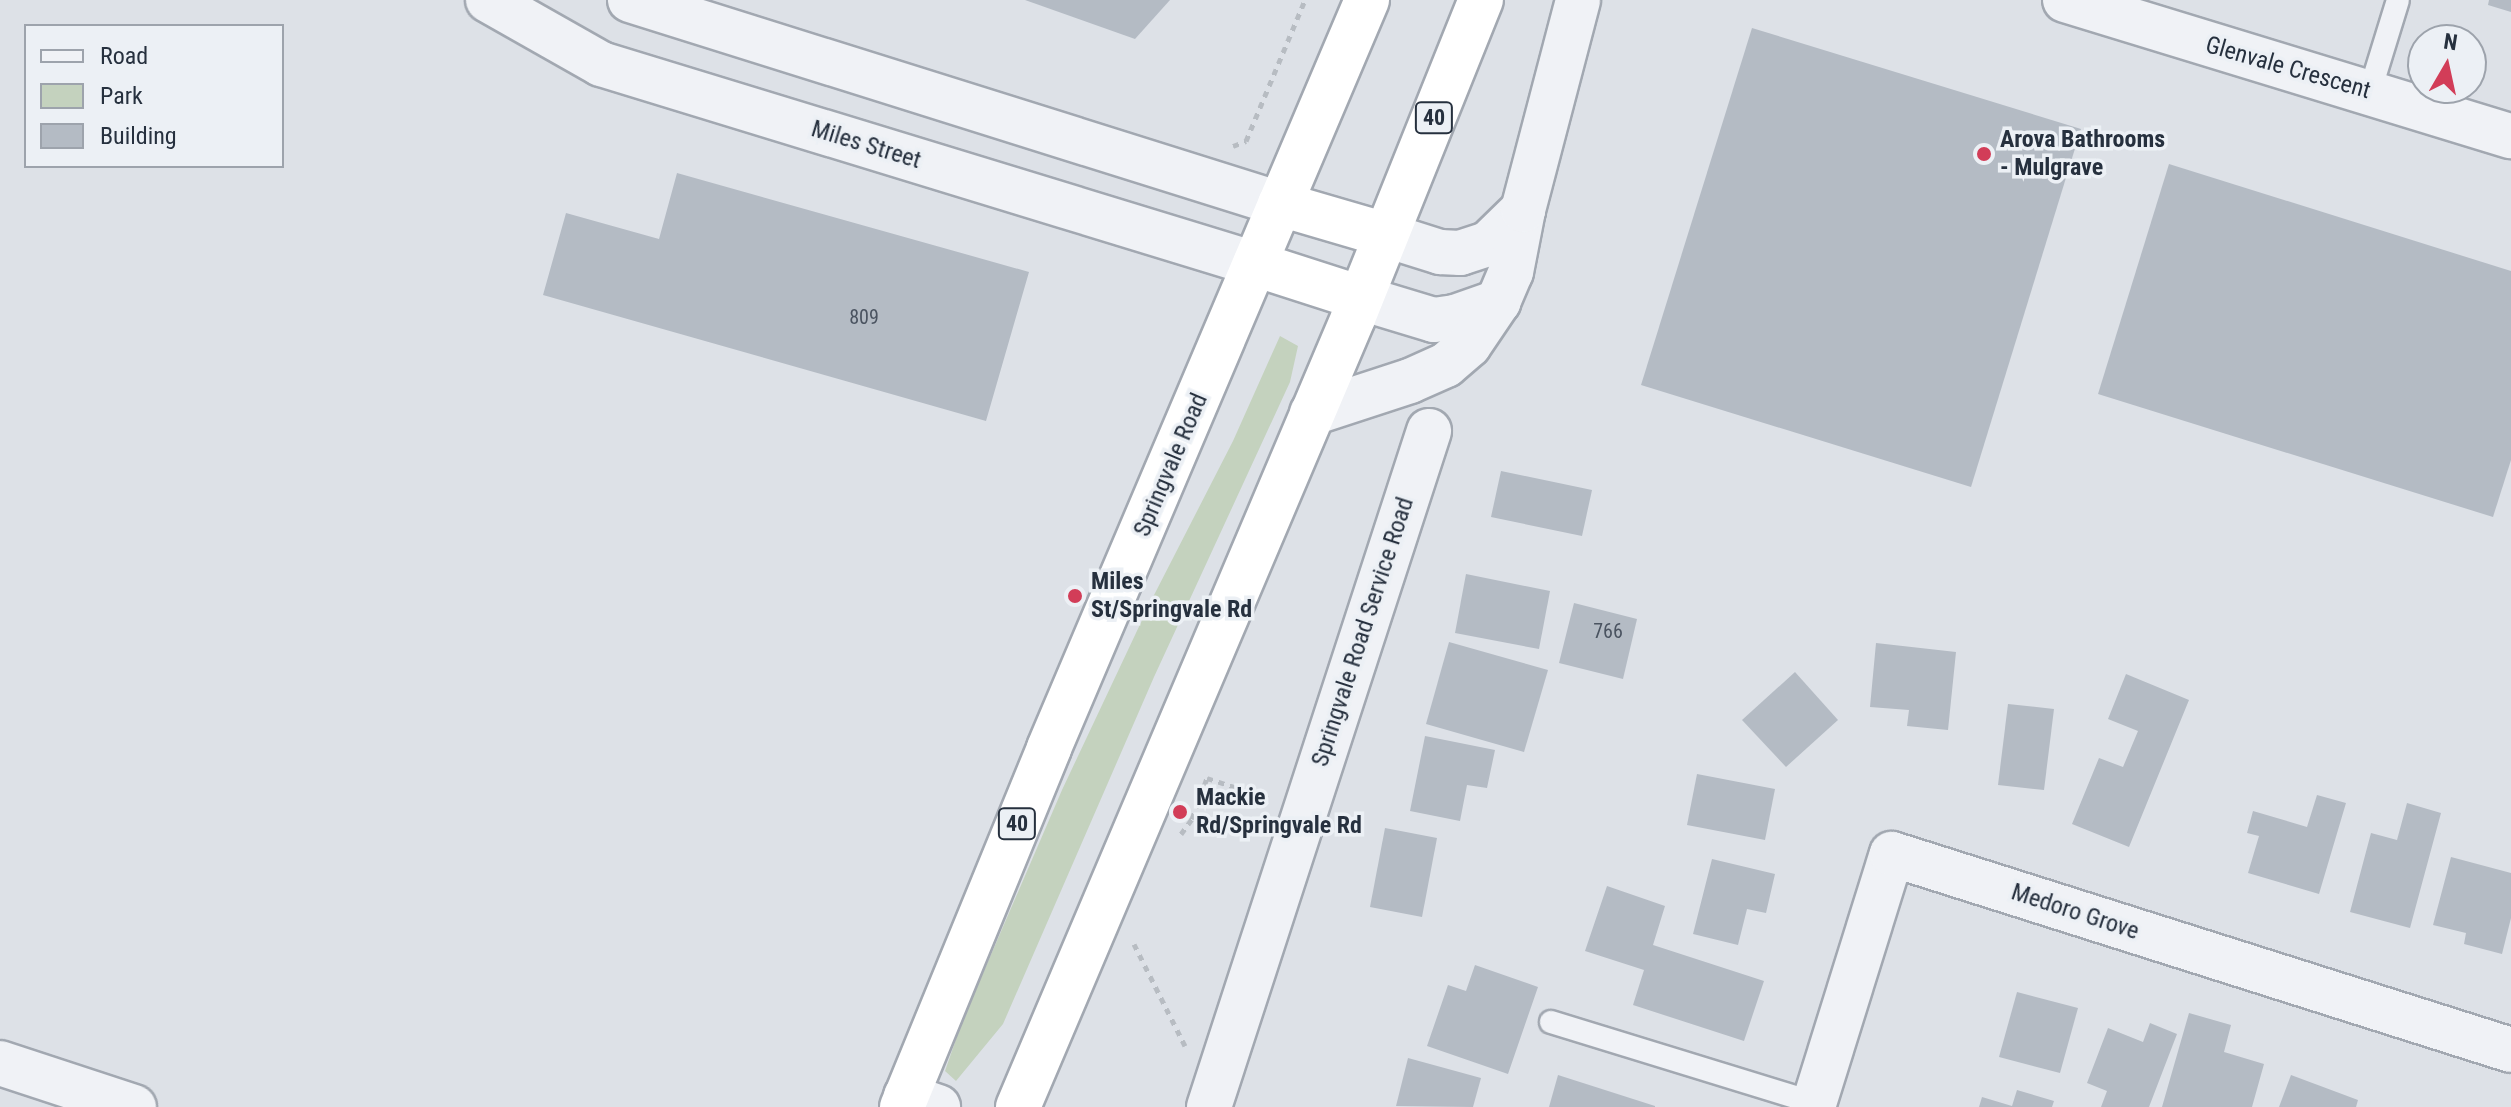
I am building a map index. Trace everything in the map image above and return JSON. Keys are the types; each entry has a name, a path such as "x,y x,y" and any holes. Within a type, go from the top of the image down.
{"highway":[{"name":"Springvale Road","path":"915,1103 1049,748 1367,0"},
{"name":"40","path":"1018,1107 1361,298 1481,0"},
{"path":"1280,204 1386,235"},
{"path":"1255,264 1361,298"}],"street":[{"name":"Miles Street","path":"488,0 601,64 1255,264"},
{"path":"630,0 1280,204"},
{"path":"1312,413 1410,381 1446,365 1469,345 1498,302 1511,272 1523,210 1578,0"},
{"name":"Glenvale Crescent","path":"2065,0 2511,136"},
{"path":"986,181 1007,116"},
{"path":"1386,235 1440,252 1460,253 1488,244 1523,210"},
{"path":"1361,298 1434,320 1455,317 1498,302"},
{"name":"Springvale Road Service Road","path":"1210,1102 1429,431"},
{"name":"Medoro Grove","path":"1814,1105 1892,854 2511,1050"},
{"path":"0,1063 134,1107"}],"lane":[{"path":"2370,91 2398,0"},
{"path":"1551,1022 1814,1105"}],"path":[{"path":"1246,141 1305,0"},
{"path":"1174,845 1192,819 1207,778 1305,810"},
{"path":"1133,937 1135,949 1210,1102"}],"green space":[{"path":"1280,336 1298,346 1290,382 1154,677 1003,1024 956,1081 945,1071 962,1022 1062,790 1152,599 1233,441"}],"building":[{"path":"1025,0 1170,0 1135,39"},
{"path":"2489,0 2511,0 2511,12 2488,5"},
{"path":"1752,28 2081,129 1971,487 1641,385"},
{"path":"2169,164 2511,271 2511,460 2493,517 2098,394"},
{"path":"677,173 1029,272 986,421 543,295 566,213 659,239"},
{"path":"1501,471 1592,490 1582,536 1491,517"},
{"path":"1466,574 1550,591 1539,649 1455,633"},
{"path":"1574,603 1637,619 1623,679 1559,663"},
{"path":"1449,642 1548,670 1524,752 1426,724"},
{"path":"1876,643 1956,652 1948,730 1907,726 1909,710 1870,707"},
{"path":"1795,672 1838,720 1786,767 1742,720"},
{"path":"2126,674 2189,700 2129,847 2072,824 2099,758 2123,767 2138,731 2108,719"},
{"path":"2008,704 2054,709 2044,790 1998,785"},
{"path":"1425,736 1495,750 1487,788 1467,785 1460,821 1410,811"},
{"path":"1697,774 1775,789 1765,840 1687,825"},
{"path":"2317,795 2346,803 2319,894 2248,873 2259,836 2247,833 2253,811 2307,827"},
{"path":"2407,803 2441,813 2410,928 2350,912 2371,833 2397,840"},
{"path":"1385,828 1437,838 1422,917 1370,907"},
{"path":"2451,857 2511,873 2511,918 2502,954 2464,944 2466,933 2433,925"},
{"path":"1712,859 1775,874 1766,913 1747,909 1738,945 1693,934"},
{"path":"1607,886 1665,906 1653,945 1764,981 1744,1041 1633,1005 1644,970 1585,951"},
{"path":"1475,965 1538,987 1508,1074 1427,1046 1448,985 1466,991"},
{"path":"2017,992 2078,1008 2060,1073 1999,1057"},
{"path":"2189,1013 2231,1025 2224,1052 2264,1064 2252,1107 2162,1107"},
{"path":"2150,1023 2177,1034 2149,1107 2101,1107 2107,1091 2087,1083 2108,1028 2143,1042"},
{"path":"1408,1058 1481,1078 1473,1107 1396,1106"},
{"path":"1558,1075 1655,1106 1655,1107 1549,1107"},
{"path":"2291,1075 2358,1100 2356,1107 2279,1107"},
{"path":"2017,1090 2054,1101 2052,1107 1979,1107 1982,1097 2012,1106"}],"place":[{"name":"Arova Bathrooms - Mulgrave","path":"1984,154"},
{"name":"Miles St/Springvale Rd","path":"1075,596"},
{"name":"Mackie Rd/Springvale Rd","path":"1180,812"}]}
